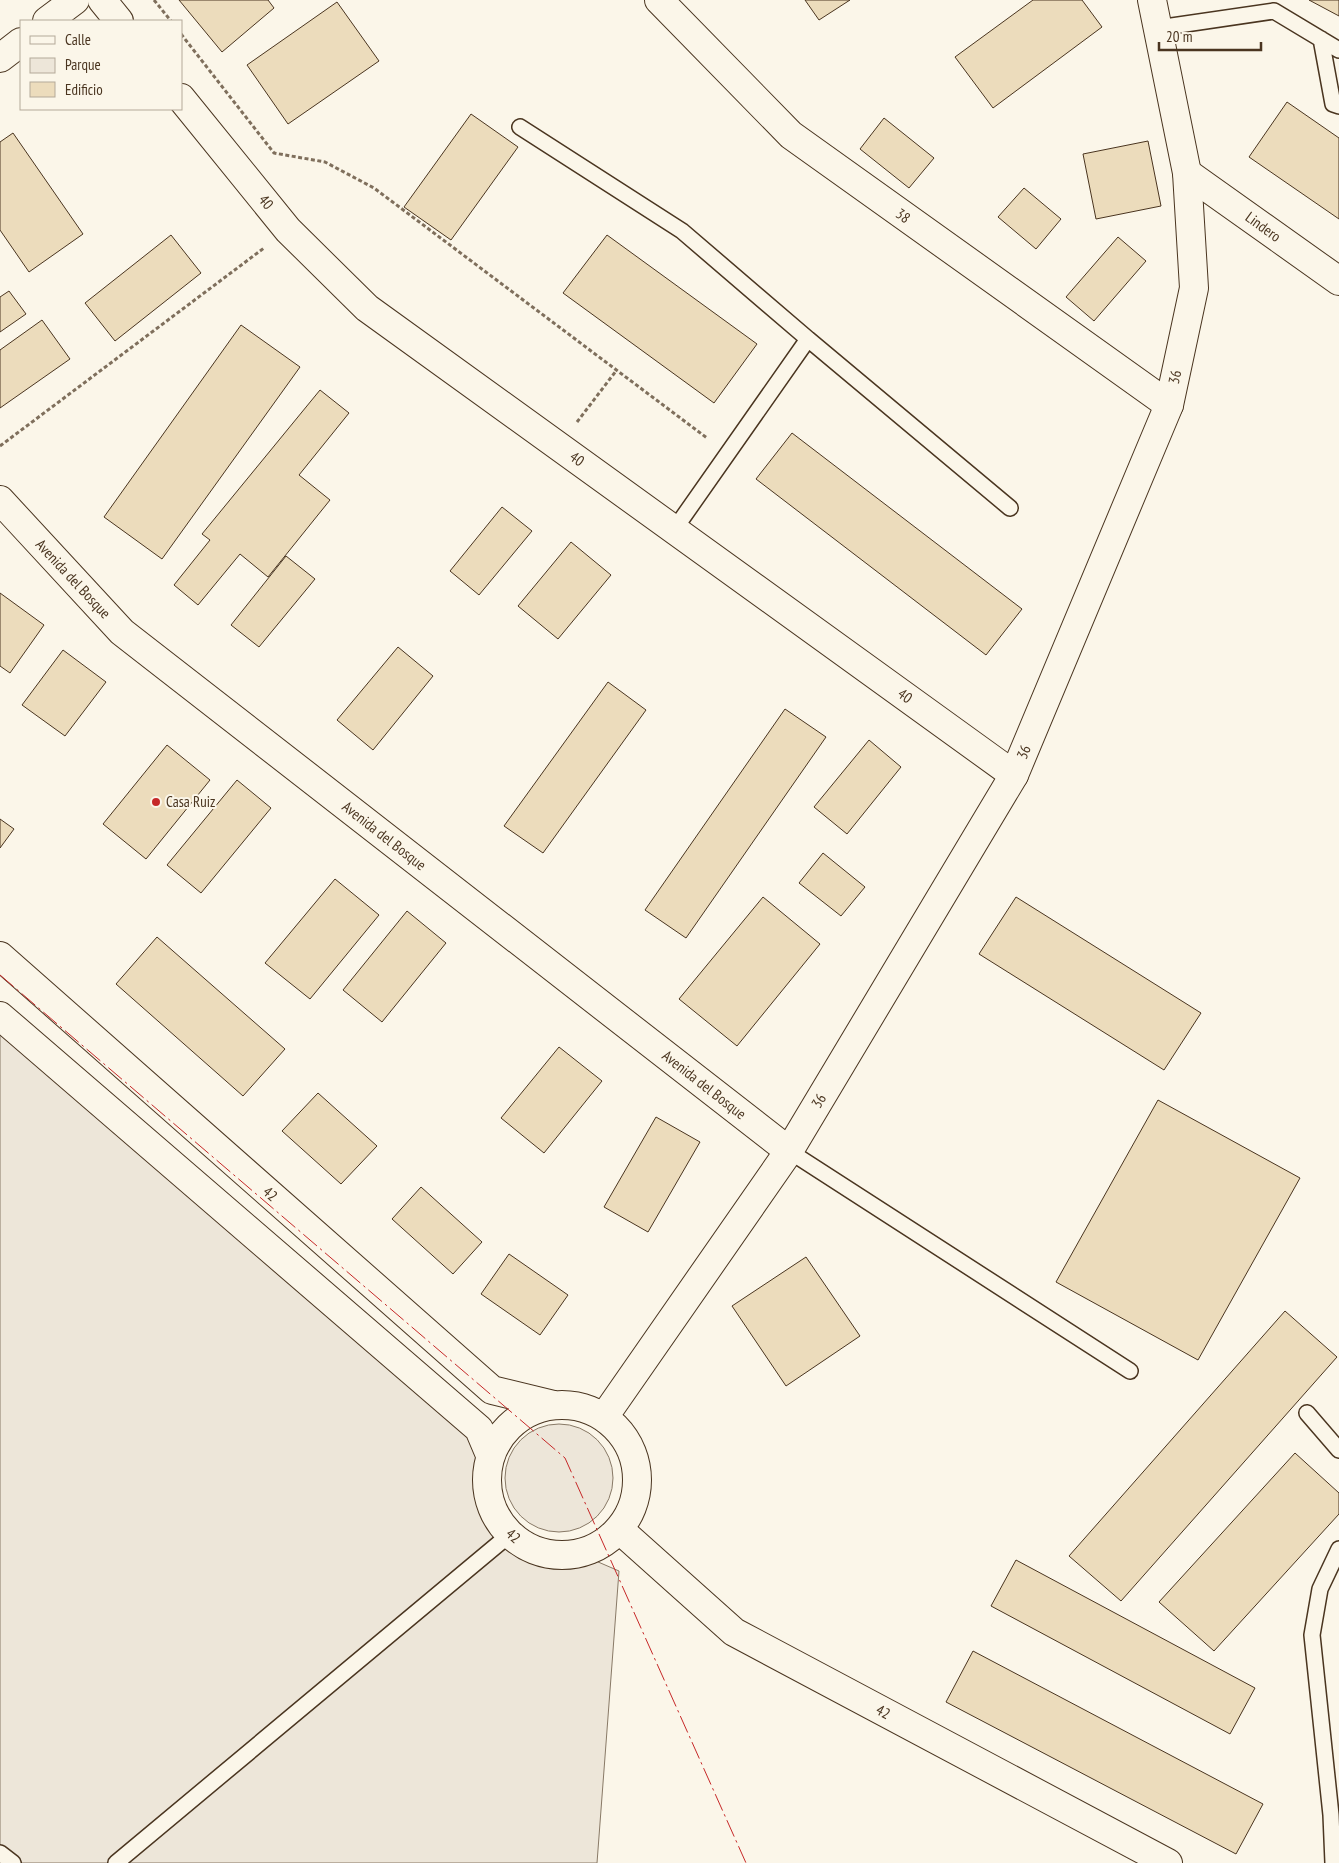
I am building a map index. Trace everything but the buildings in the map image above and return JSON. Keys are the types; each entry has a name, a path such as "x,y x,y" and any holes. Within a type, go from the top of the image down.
{"street":[{"path":"48,20 74,0"},
{"path":"102,0 118,20"},
{"name":"38","path":"659,0 790,135 1170,405"},
{"name":"36","path":"604,1417 789,1151 1014,775 1170,405 1194,288 1187,173 1152,0"},
{"path":"0,58 20,43"},
{"name":"40","path":"182,99 288,230 367,308 1014,775"},
{"name":"Lindero","path":"1187,173 1339,281"},
{"name":"Avenida del Bosque","path":"0,500 122,632 789,1151"},
{"name":"42","path":"0,956 492,1390 554,1405 580,1406 604,1417 626,1440 638,1470 635,1501 620,1530 596,1548 565,1556 535,1551 509,1535 492,1511 486,1484 490,1455 500,1436 515,1421 533,1410 554,1405"},
{"path":"0,1016 479,1429 490,1455"},
{"name":"42","path":"620,1530 734,1632 1168,1863"}],"lane":[{"path":"1158,28 1274,10 1339,50"},
{"path":"1321,39 1333,104 1339,106"},
{"path":"520,127 682,231 1010,508"},
{"path":"674,530 808,339"},
{"path":"789,1151 1130,1371"},
{"path":"1308,1413 1339,1450"},
{"path":"116,1863 509,1535"},
{"path":"1333,1863 1331,1816 1312,1635 1320,1589 1339,1548"},
{"path":"0,1853 13,1863"}],"path":[{"path":"154,0 170,20"},
{"path":"182,35 274,153 324,162 374,188 727,454"},
{"path":"0,446 288,230"},
{"path":"559,446 616,371"}],"green space":[{"path":"0,1026 478,1436 486,1458 482,1481 488,1513 505,1537 527,1552 550,1558 582,1555 619,1571 597,1863 0,1863"},
{"path":"559,1424 580,1428 597,1440 609,1457 613,1478 609,1499 597,1516 580,1528 559,1532 538,1528 521,1516 509,1499 505,1478 509,1457 521,1440 538,1428"}],"power":[{"path":"0,975 565,1458 746,1863"}],"place":[{"name":"Casa Ruiz","path":"156,802"}]}
